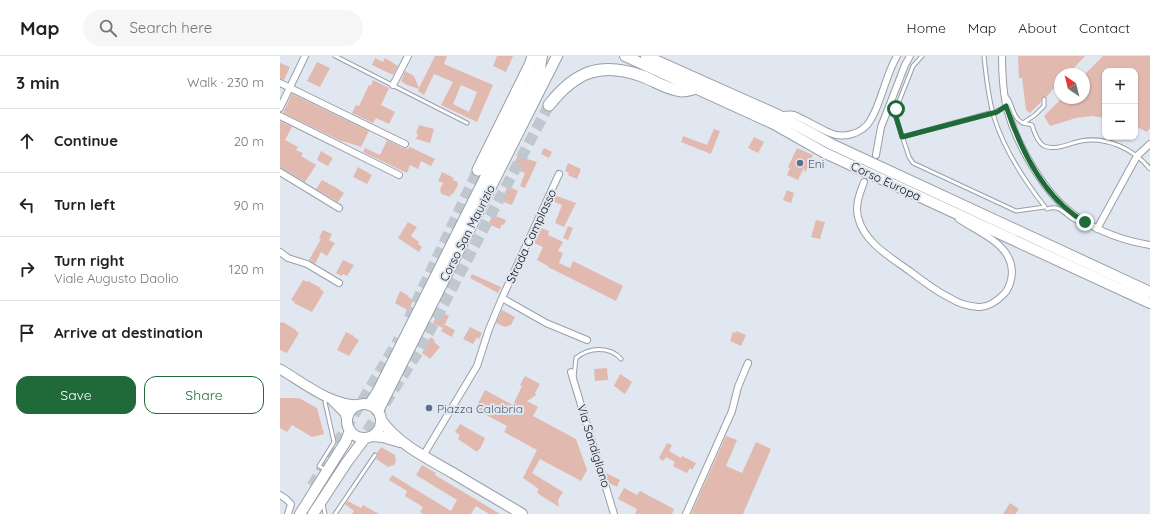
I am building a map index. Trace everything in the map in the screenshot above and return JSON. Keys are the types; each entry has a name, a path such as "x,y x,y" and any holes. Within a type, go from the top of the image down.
{"highway":[{"path":"478,170 531,63 533,56"},
{"path":"548,106 560,91 574,79 595,70 617,69 682,91 697,88"}],"main road":[{"name":"Corso San Maurizio","path":"364,405 381,384 540,68 542,56"},
{"name":"Corso San Maurizio","path":"379,415 557,56"},
{"name":"Corso Europa","path":"625,56 774,124 825,153 1150,303"},
{"name":"Corso Europa","path":"646,56 778,116 830,144 1150,292"},
{"path":"300,514 346,441 350,411 364,405 379,415 388,429 404,443 423,456 522,514"},
{"path":"313,514 347,462 368,437 379,429 379,415"},
{"path":"349,425 356,436 383,437 404,443"}],"street":[{"path":"280,108 305,56"},
{"path":"393,85 408,56"},
{"path":"778,116 792,115 833,134 843,136 855,133 869,122 874,114 897,56"},
{"path":"876,155 881,127 905,65 910,56"},
{"path":"1002,56 1006,106 1026,156 1046,185 1066,208 1085,222 1123,238 1150,244"},
{"path":"280,83 405,144"},
{"path":"280,116 399,175"},
{"path":"1097,228 1137,156 1150,144"},
{"path":"280,172 302,187 339,208"},
{"name":"Strada Camplasso","path":"423,456 477,366 489,329 502,298 559,174"},
{"path":"864,182 857,206 858,217 863,230 880,250 933,288 953,300 967,305 980,307 991,304 1006,292 1010,283 1012,268 1007,254 994,241 970,227 947,209"},
{"path":"280,252 288,258 307,264 339,283"},
{"name":"Strada Camplasso","path":"502,298 546,323 587,340"},
{"path":"686,514 732,411 738,387 748,363"},
{"path":"280,369 330,398 351,405 364,405"},
{"name":"Via Sandigliano","path":"571,372 614,514"},
{"path":"330,398 345,413 349,425"},
{"path":"280,495 290,504 288,514"}],"lane":[{"path":"335,56 468,123"},
{"path":"922,56 913,66 896,109 896,117 908,157 913,163 1016,211 1045,207 1023,177 1001,136 993,113 984,56"},
{"path":"1004,94 1010,100 1018,120 1032,125 1039,143 1045,146 1062,146 1080,141 1100,140 1121,146 1137,156 1150,169"},
{"path":"1023,123 1035,115 1044,106 1044,99"},
{"path":"902,137 993,113 1006,106"},
{"path":"1047,209 1052,207 1058,208 1074,220 1085,222"},
{"name":"Via Sandigliano","path":"574,378 575,360 582,354 598,349 612,352 621,359"},
{"path":"327,471 319,466 334,442 325,402 330,398"},
{"path":"335,514 375,455"},
{"path":"322,500 324,514"}],"building":[{"path":"435,56 447,56 444,64 493,85 477,122 441,105 453,82 434,74 424,95 418,91 419,89 407,85 401,81 405,71 414,76 419,88","holes":["461,85 477,92 469,112 453,104"]},
{"path":"497,56 513,56 506,72 493,66"},
{"path":"1018,56 1085,56 1074,68 1054,68 1054,88 1046,97 1042,97 1041,102 1030,113 1026,110 1022,78 1019,78"},
{"path":"1103,56 1150,56 1150,128 1147,132 1138,128 1138,68 1102,68 1102,118 1092,116 1076,118 1050,126 1044,116 1056,104 1090,104 1090,69"},
{"path":"375,58 383,62 385,58 398,66 393,75 372,65"},
{"path":"317,62 330,68 320,87 307,81"},
{"path":"280,63 290,67 284,80 280,79"},
{"path":"373,80 389,88 381,105 395,112 389,124 376,118 373,123 352,113 356,105 359,106"},
{"path":"292,94 369,131 361,147 343,142 283,113"},
{"path":"280,121 292,127 285,140 298,147 296,150 303,153 301,156 316,165 305,182 280,167"},
{"path":"419,125 434,129 430,143 416,139 418,134 416,133"},
{"path":"714,129 720,131 711,154 681,142 683,136 707,145"},
{"path":"754,137 764,142 758,153 748,148"},
{"path":"387,140 403,148 408,149 410,147 435,159 431,166 421,161 418,169 410,165 407,173 363,152 365,148 380,155"},
{"path":"544,148 552,152 549,158 541,154"},
{"path":"797,148 813,155 805,173 804,168 798,180 787,175 790,168 788,167"},
{"path":"321,151 333,158 328,166 317,160"},
{"path":"518,156 537,162 525,188 520,186 525,173 517,170 519,165 514,163"},
{"path":"568,163 581,169 577,179 568,175 569,173 565,171"},
{"path":"358,167 372,175 367,184 353,177"},
{"path":"442,172 454,178 453,180 458,182 458,185 450,197 442,194 440,191 443,183 438,181"},
{"path":"322,180 344,193 338,202 316,189"},
{"path":"508,186 518,191 512,205 501,201"},
{"path":"787,190 794,193 791,203 783,200"},
{"path":"554,195 576,203 564,227 555,223 562,205 552,201"},
{"path":"493,215 506,220 500,229 488,224"},
{"path":"816,220 825,222 820,239 811,237"},
{"path":"408,222 417,227 411,236 419,242 418,244 422,247 419,252 398,238"},
{"path":"568,226 573,228 568,240 563,238"},
{"path":"541,228 549,231 548,235 563,242 558,251 563,253 559,263 570,268 573,261 623,286 616,301 537,260 543,247 532,242 535,237 536,238"},
{"path":"323,230 332,234 329,240 335,243 327,256 321,252 315,264 309,260 321,239 319,238"},
{"path":"343,260 354,265 347,276 343,274 342,276 336,273"},
{"path":"472,274 501,287 498,293 470,278"},
{"path":"303,280 321,288 320,289 324,292 312,312 291,300"},
{"path":"400,291 413,300 409,311 395,303"},
{"path":"502,310 515,317 511,325 505,327 496,323"},
{"path":"439,311 449,316 443,328 433,323"},
{"path":"280,322 283,322 299,333 287,353 280,350"},
{"path":"445,325 455,330 452,337 441,331"},
{"path":"470,327 482,333 479,339 477,337 473,344 463,339"},
{"path":"736,331 746,335 741,346 730,341 733,332 736,333"},
{"path":"346,332 359,340 349,356 337,350"},
{"path":"431,337 440,347 430,359 422,353 423,348"},
{"path":"607,368 608,380 595,381 594,369"},
{"path":"620,374 632,382 625,394 614,386"},
{"path":"525,376 540,384 535,393 536,395 527,401 538,407 533,416 576,439 587,470 581,481 540,459 532,473 563,492 558,500 559,507 540,495 537,492 539,489 523,478 537,450 504,432 507,426 475,409 485,390 513,405"},
{"path":"280,398 299,398 317,408 324,434 312,437 292,425 287,432 280,428"},
{"path":"460,424 485,438 477,452 458,439 460,435 455,432"},
{"path":"726,436 737,440 726,466 742,473 756,442 771,449 743,514 691,514"},
{"path":"667,443 672,445 669,451 681,458 682,456 696,463 692,470 690,468 687,473 673,466 675,462 666,457 663,461 659,458"},
{"path":"381,447 395,455 396,462 394,465 388,467 376,459 378,456 377,453"},
{"path":"422,465 436,473 435,475 500,514 489,514 476,506 471,514 423,514 420,512 423,507 405,496 407,491 389,480 392,475 451,511 457,500 416,475"},
{"path":"606,473 620,480 617,487 609,483"},
{"path":"624,488 637,495 640,491 674,509 672,514 635,514 637,509 618,499"},
{"path":"348,501 361,508 363,505 379,514 352,514 354,511 345,504"},
{"path":"1010,503 1019,509 1015,514 1003,514"}],"tunnel":[{"path":"358,445 420,349 549,105"},
{"path":"409,318 478,170"},
{"path":"312,486 399,339"}],"place":[{"name":"Eni","path":"800,163"},
{"name":"Piazza Calabria","path":"429,408"}],"route":[{"path":"896,109 896,117 902,137 997,112 1006,106 1026,156 1046,185 1066,208 1085,222"}]}
